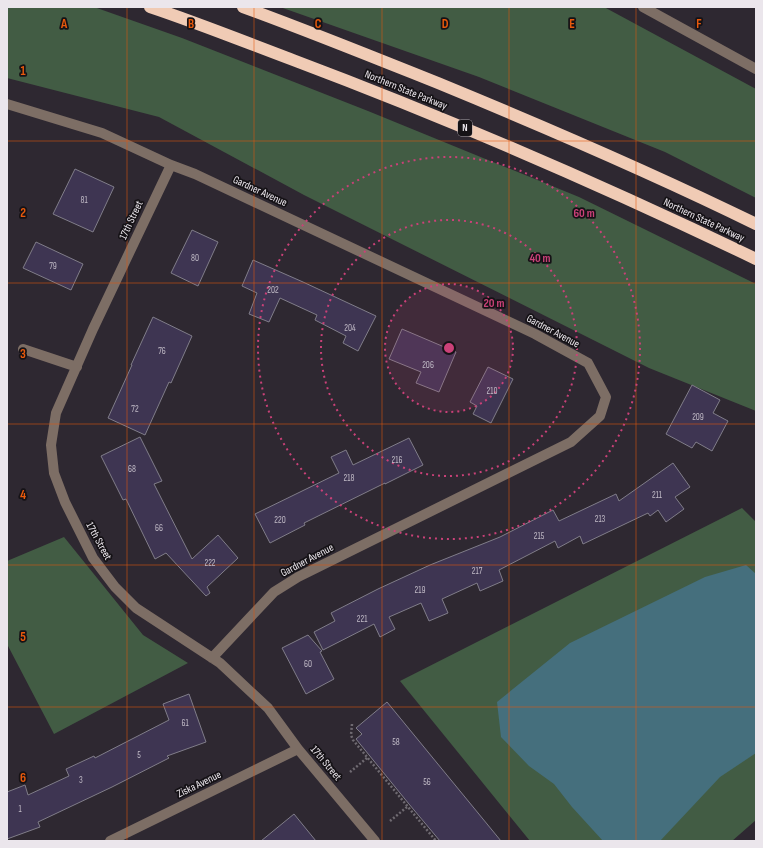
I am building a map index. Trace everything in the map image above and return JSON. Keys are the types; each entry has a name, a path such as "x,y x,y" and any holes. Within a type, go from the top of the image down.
{"highway":[{"name":"Northern State Parkway","path":"150,7 381,93 524,153 662,214 756,259"},
{"name":"Northern State Parkway","path":"243,7 314,33 524,119 664,181 756,224"}],"street":[{"path":"643,7 756,69"},
{"name":"Gardner Avenue","path":"7,104 102,133 195,174 535,334 588,363 606,397 600,416 571,442 298,577 274,592 212,658"},
{"name":"17th Street","path":"171,164 93,329 56,413 52,445 54,473 65,502 93,558 115,587 136,608 220,663 268,708 298,749 375,841"},
{"path":"23,349 77,367"},
{"name":"Ziska Avenue","path":"110,841 298,749"}],"path":[{"path":"352,724 351,735 353,740 436,841"},
{"path":"350,772 367,758"},
{"path":"390,821 407,807"}],"green space":[{"path":"7,7 94,7 182,38 368,111 579,197 756,284 756,411 649,368 304,195 159,117 7,78"},
{"path":"280,7 604,7 756,89 756,198 665,152 479,77"},
{"path":"742,508 756,522 756,820 732,841 530,841 400,681"},
{"path":"64,537 143,635 188,663 54,734 7,644 7,561"}],"water":[{"path":"746,565 756,574 756,753 720,777 660,841 603,841 572,807 554,784 529,766 501,737 497,702 570,643 705,577"}],"building":[{"path":"75,169 114,187 93,232 53,214"},
{"path":"192,230 218,242 198,286 171,273"},
{"path":"36,242 83,264 71,290 23,268"},
{"path":"253,260 376,316 358,351 343,343 346,336 315,320 317,315 280,298 269,322 249,314 257,293 242,286"},
{"path":"153,317 192,336 145,435 108,418"},
{"path":"402,329 456,352 439,392 416,383 421,372 389,359"},
{"path":"488,367 513,379 491,423 473,414 477,406 470,402"},
{"path":"692,385 720,400 713,413 728,421 712,451 696,442 692,448 666,434"},
{"path":"140,437 162,481 154,484 192,559 218,535 238,558 207,587 210,593 206,596 166,553 155,559 126,499 123,500 101,456"},
{"path":"409,438 423,465 304,523 305,525 270,543 255,514 339,473 331,457 346,450 353,465"},
{"path":"673,463 690,487 675,497 684,509 666,522 658,510 650,516 648,513 583,544 580,536 558,548 555,541 499,570 503,581 480,591 477,583 442,599 448,613 429,621 421,603 389,617 395,629 380,637 374,624 323,650 314,632 335,621 331,613 430,565 500,537 553,510 559,521 616,494 619,501"},
{"path":"308,635 322,651 320,652 334,679 306,694 282,648"},
{"path":"189,694 206,742 167,756 169,758 38,822 40,827 7,839 7,792 25,785 28,795 69,776 66,769 94,756 95,758 169,720 163,704"},
{"path":"387,702 501,841 440,841 409,804 356,739 362,734 356,728"},
{"path":"294,814 316,841 261,841"}]}
